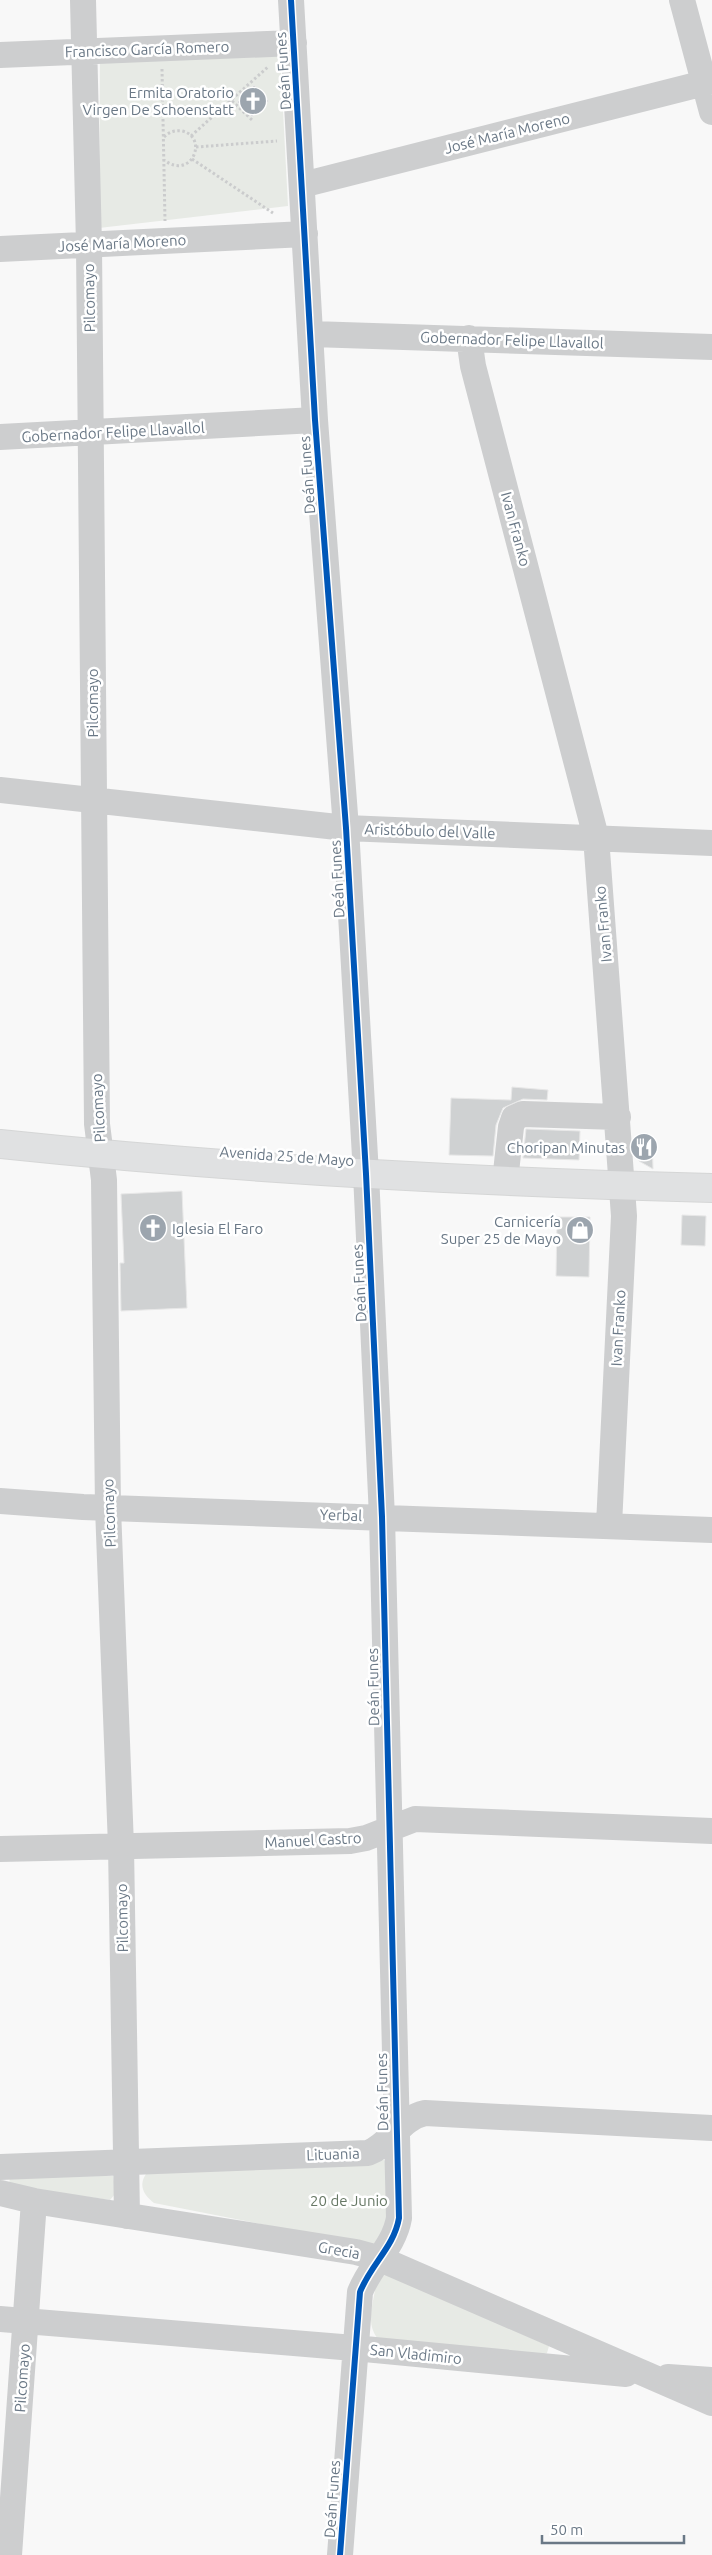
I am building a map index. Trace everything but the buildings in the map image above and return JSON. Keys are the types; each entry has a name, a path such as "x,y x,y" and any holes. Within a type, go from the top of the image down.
{"main road":[{"name":"Avenida 25 de Mayo","path":"0,1144 100,1154 366,1174 623,1186 712,1188"}],"street":[{"name":"Pilcomayo","path":"83,0 88,245 97,1124 104,1180 108,1508 121,1846 127,2216"},
{"name":"Deán Funes","path":"291,0 301,140 315,420 346,828 366,1174 382,1517 388,1829 399,2218 392,2242 367,2274 360,2292 354,2348 340,2555"},
{"path":"682,0 708,82 712,112"},
{"name":"Francisco García Romero","path":"0,55 85,50 294,43"},
{"name":"José María Moreno","path":"302,185 708,82"},
{"name":"José María Moreno","path":"0,249 305,234"},
{"name":"Gobernador Felipe Llavallol","path":"312,334 712,347"},
{"name":"Ivan Franko","path":"469,338 473,366 596,837 624,1216 608,1525"},
{"name":"Gobernador Felipe Llavallol","path":"0,437 90,434 315,420"},
{"name":"Aristóbulo del Valle","path":"0,790 346,828 712,843"},
{"path":"506,1181 510,1127 514,1118 523,1114 618,1117"},
{"name":"Yerbal","path":"0,1501 108,1508 712,1530"},
{"name":"Manuel Castro","path":"0,1849 350,1841 366,1838 416,1819 712,1831"},
{"name":"Lituania","path":"0,2167 368,2153 385,2144 407,2120 415,2115 425,2113 712,2128"},
{"name":"Grecia","path":"0,2193 34,2201 356,2252 378,2258 712,2403"},
{"name":"Pilcomayo","path":"9,2555 34,2201"},
{"name":"San Vladimiro","path":"0,2319 712,2380"}],"path":[{"path":"191,136 294,43"},
{"path":"162,48 165,241"},
{"path":"232,101 252,120"},
{"path":"164,137 174,131 181,131 191,136 196,147 192,159 181,166 175,166 164,160"},
{"path":"196,147 301,140"},
{"path":"192,159 305,234"}],"green space":[{"path":"280,54 288,206 99,228 100,56"},
{"name":"20 de Junio","path":"380,2158 387,2162 388,2229 373,2246 154,2203 147,2197 142,2186 146,2174"},
{"path":"10,2176 113,2176 116,2193 110,2200 9,2186"},
{"path":"387,2274 549,2346 547,2353 541,2355 381,2342 373,2329 371,2315 378,2278"}],"cycle path":[{"path":"291,0 315,420 346,828 366,1174 382,1517 399,2218 392,2238 360,2292 340,2555"}],"place":[{"name":"Ermita Oratorio Virgen De Schoenstatt","path":"253,101"},
{"name":"Choripan Minutas","path":"644,1147"},
{"name":"Iglesia El Faro","path":"153,1228"},
{"name":"Carnicería Super 25 de Mayo","path":"580,1230"}]}
